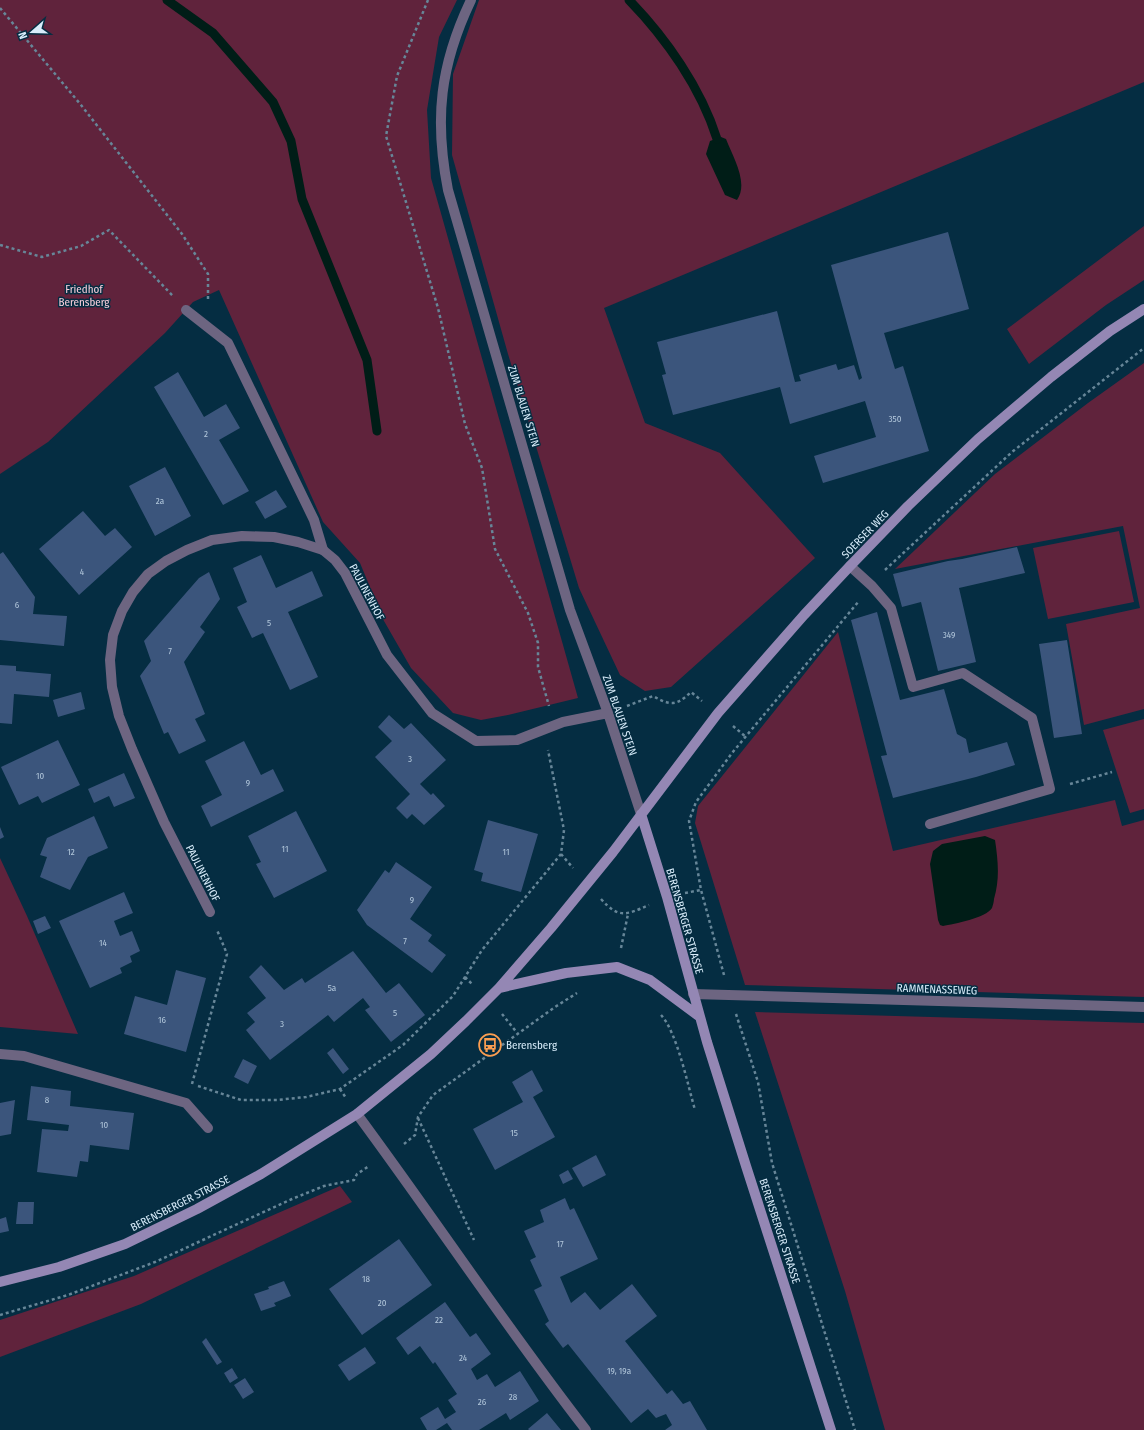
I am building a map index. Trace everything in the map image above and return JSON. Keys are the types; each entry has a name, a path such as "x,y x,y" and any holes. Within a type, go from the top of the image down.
{"main road":[{"name":"SOERSER WEG","path":"641,814 718,713 804,615 908,506 978,439 1052,377 1110,332 1144,309"},
{"name":"BERENSBERGER STRASSE","path":"0,1282 59,1267 125,1244 197,1209 255,1177 357,1114 431,1054 499,988 551,928 641,814"},
{"name":"BERENSBERGER STRASSE","path":"641,814 667,897 700,1016 746,1166 831,1430"},
{"path":"499,988 566,973 617,967 650,980 700,1016"}],"street":[{"name":"ZUM BLAUEN STEIN","path":"471,0 454,39 445,73 440,132 442,162 448,190 570,610 608,713 641,814"},
{"path":"186,310 228,343 314,520 323,550"},
{"name":"PAULINENHOF","path":"210,912 164,822 119,716 112,687 110,660 113,635 122,611 133,592 148,574 187,550 212,540 242,536 274,537 298,542 323,550 335,560 345,573 387,655 432,713 476,741 517,740 563,722 608,713"},
{"path":"850,566 872,586 891,608 913,686 963,673 1032,718 1050,789 930,824"},
{"name":"RAMMENASSEWEG","path":"694,994 1144,1007"},
{"path":"0,1054 24,1056 186,1103 208,1128"},
{"path":"357,1114 489,1299 586,1430"}],"path":[{"path":"192,1084 241,1100 277,1100 306,1097 340,1089 403,1045 452,996 482,950 561,854 564,830 544,729 549,705 538,667 538,643 528,613 495,549 482,468 465,424 438,308 386,136 397,76 428,0"},
{"path":"0,8 81,105 182,234 208,274 208,303"},
{"path":"0,245 42,257 81,246 109,230 186,310"},
{"path":"608,713 653,696 665,703 674,704 682,700 691,692 746,737"},
{"path":"1050,789 1112,772"},
{"path":"701,890 729,994 758,1082 772,1163 855,1430"},
{"path":"186,1103 227,954 210,912"},
{"path":"659,1013 666,1021 676,1044 695,1110"},
{"path":"0,1315 68,1295 155,1262 292,1199 324,1186 354,1180 357,1174 386,1154 407,1142 415,1135 418,1117 433,1095 518,1034"},
{"path":"418,1117 474,1240"}],"green space":[{"name":"Friedhof Berensberg","path":"0,0 457,0 439,37 427,110 431,178 578,698 481,720 453,713 411,668 384,621 360,563 323,522 219,290 193,302 165,333 48,442 0,474"},
{"path":"479,0 1144,0 1144,82 604,308 645,423 720,453 815,558 671,687 645,691 620,675 579,588 508,354 452,155 453,74"},
{"path":"1144,226 1144,280 1106,305 1029,364 1007,329"},
{"path":"1144,363 1144,709 1084,725 1066,624 1140,608 1123,526 895,569 995,474 1088,403"},
{"path":"1119,531 1134,602 1048,619 1033,548"},
{"path":"838,632 893,851 1115,800 1122,826 1144,820 1144,997 745,985 695,823 698,806"},
{"path":"1144,719 1144,809 1130,813 1103,730"},
{"path":"0,858 27,916 78,1034 0,1027"},
{"path":"755,1012 1144,1023 1144,1430 885,1430 845,1291"},
{"path":"340,1186 352,1202 141,1304 0,1357 0,1320 134,1276"}],"shaded area":[{"path":"721,137 726,139 739,170 741,186 737,200 725,195 706,154 710,141"},
{"path":"985,836 995,840 997,855 997,884 992,908 989,912 977,918 954,924 943,926 940,925 930,864 933,851 942,844"}],"building":[{"path":"948,232 969,309 884,333 895,369 903,366 929,451 823,483 814,456 876,437 865,401 790,424 780,387 673,415 662,375 666,374 657,342 777,311 795,382 801,381 799,375 836,364 838,370 854,365 859,380 862,378 831,265"},
{"path":"178,372 204,417 226,404 240,428 219,440 249,491 223,505 154,387"},
{"path":"165,467 191,516 155,536 129,486"},
{"path":"276,490 287,507 265,519 255,502"},
{"path":"83,511 105,536 115,528 132,547 79,595 39,549"},
{"path":"1017,547 1025,573 959,588 976,662 938,671 921,602 902,607 893,574"},
{"path":"3,552 35,597 33,614 67,616 64,646 0,640 0,554"},
{"path":"261,555 276,588 312,571 323,596 288,612 318,677 290,690 263,633 252,638 237,607 247,602 233,568"},
{"path":"209,572 220,599 200,627 205,632 184,662 205,714 195,719 206,741 179,754 168,732 164,734 140,676 151,661 144,641 199,578"},
{"path":"877,612 900,700 944,689 957,734 966,739 969,753 1007,742 1015,765 976,777 893,798 881,756 887,755 851,620"},
{"path":"1067,640 1082,734 1054,738 1039,644"},
{"path":"0,665 16,666 16,671 51,674 49,697 14,694 12,724 0,723"},
{"path":"81,692 85,709 58,717 53,700"},
{"path":"389,715 404,729 411,723 446,760 420,784 431,795 433,793 445,806 424,825 412,814 407,819 396,808 410,794 375,757 392,741 378,727"},
{"path":"58,740 80,785 42,803 38,796 19,805 1,767"},
{"path":"244,741 261,775 273,769 284,791 211,827 201,806 222,795 205,761"},
{"path":"124,773 135,798 114,807 109,796 94,803 88,789"},
{"path":"296,811 327,871 274,898 256,864 261,862 248,836"},
{"path":"94,816 108,848 88,857 70,890 40,877 47,857 40,855 47,838"},
{"path":"488,820 538,834 521,892 481,881 483,873 474,870"},
{"path":"0,827 4,837 0,839"},
{"path":"396,862 432,887 410,919 432,935 428,941 446,955 432,973 367,925 357,910 385,870 389,873"},
{"path":"124,892 133,913 114,921 120,936 132,931 140,951 130,956 132,962 120,968 122,973 90,988 59,921"},
{"path":"45,916 51,928 38,934 33,921"},
{"path":"353,951 386,993 399,983 425,1015 391,1042 365,1010 370,1007 363,998 334,1022 328,1015 270,1060 246,1030 255,1022 247,1013 266,998 249,977 261,965 284,990 302,978 305,983"},
{"path":"176,970 206,978 186,1052 124,1034 135,996 167,1005"},
{"path":"333,1048 349,1069 343,1074 327,1053"},
{"path":"243,1059 257,1066 248,1084 234,1077"},
{"path":"532,1070 543,1091 533,1097 555,1137 495,1170 473,1129 523,1102 512,1082"},
{"path":"31,1086 71,1091 70,1106 134,1113 129,1150 90,1145 88,1162 80,1161 77,1177 37,1172 42,1129 68,1131 69,1125 27,1120"},
{"path":"15,1100 11,1134 0,1136 0,1103"},
{"path":"596,1155 606,1175 583,1187 572,1168"},
{"path":"568,1170 573,1179 563,1184 559,1175"},
{"path":"565,1198 570,1210 574,1208 598,1259 560,1277 571,1303 585,1292 600,1310 632,1284 657,1316 625,1341 667,1394 672,1390 683,1404 690,1401 707,1430 665,1430 672,1425 666,1414 656,1418 648,1409 631,1423 568,1344 563,1348 545,1324 549,1321 534,1290 542,1286 530,1260 536,1257 524,1231 544,1222 540,1210"},
{"path":"18,1202 34,1202 33,1224 16,1224"},
{"path":"6,1217 9,1231 0,1233 0,1219"},
{"path":"399,1239 432,1285 362,1335 329,1289"},
{"path":"284,1281 291,1296 274,1303 276,1306 261,1311 254,1294 269,1289 268,1287"},
{"path":"445,1302 470,1337 476,1333 491,1354 471,1369 477,1380 487,1374 495,1387 520,1371 539,1401 510,1420 506,1413 479,1430 452,1430 447,1423 436,1430 427,1430 420,1418 438,1407 445,1419 456,1412 448,1400 457,1394 435,1362 433,1364 420,1346 408,1355 396,1338"},
{"path":"206,1338 222,1362 217,1365 202,1342"},
{"path":"365,1347 376,1363 349,1381 338,1365"},
{"path":"232,1368 238,1378 230,1383 224,1373"},
{"path":"245,1378 254,1392 243,1399 234,1385"},
{"path":"547,1413 561,1430 528,1429"}],"waterway":[{"path":"167,0 213,33 273,102 291,141 302,199 367,360 377,431"},
{"path":"629,0 669,47 681,65 702,101 717,139"}],"place":[{"name":"Berensberg","path":"490,1045"}]}
